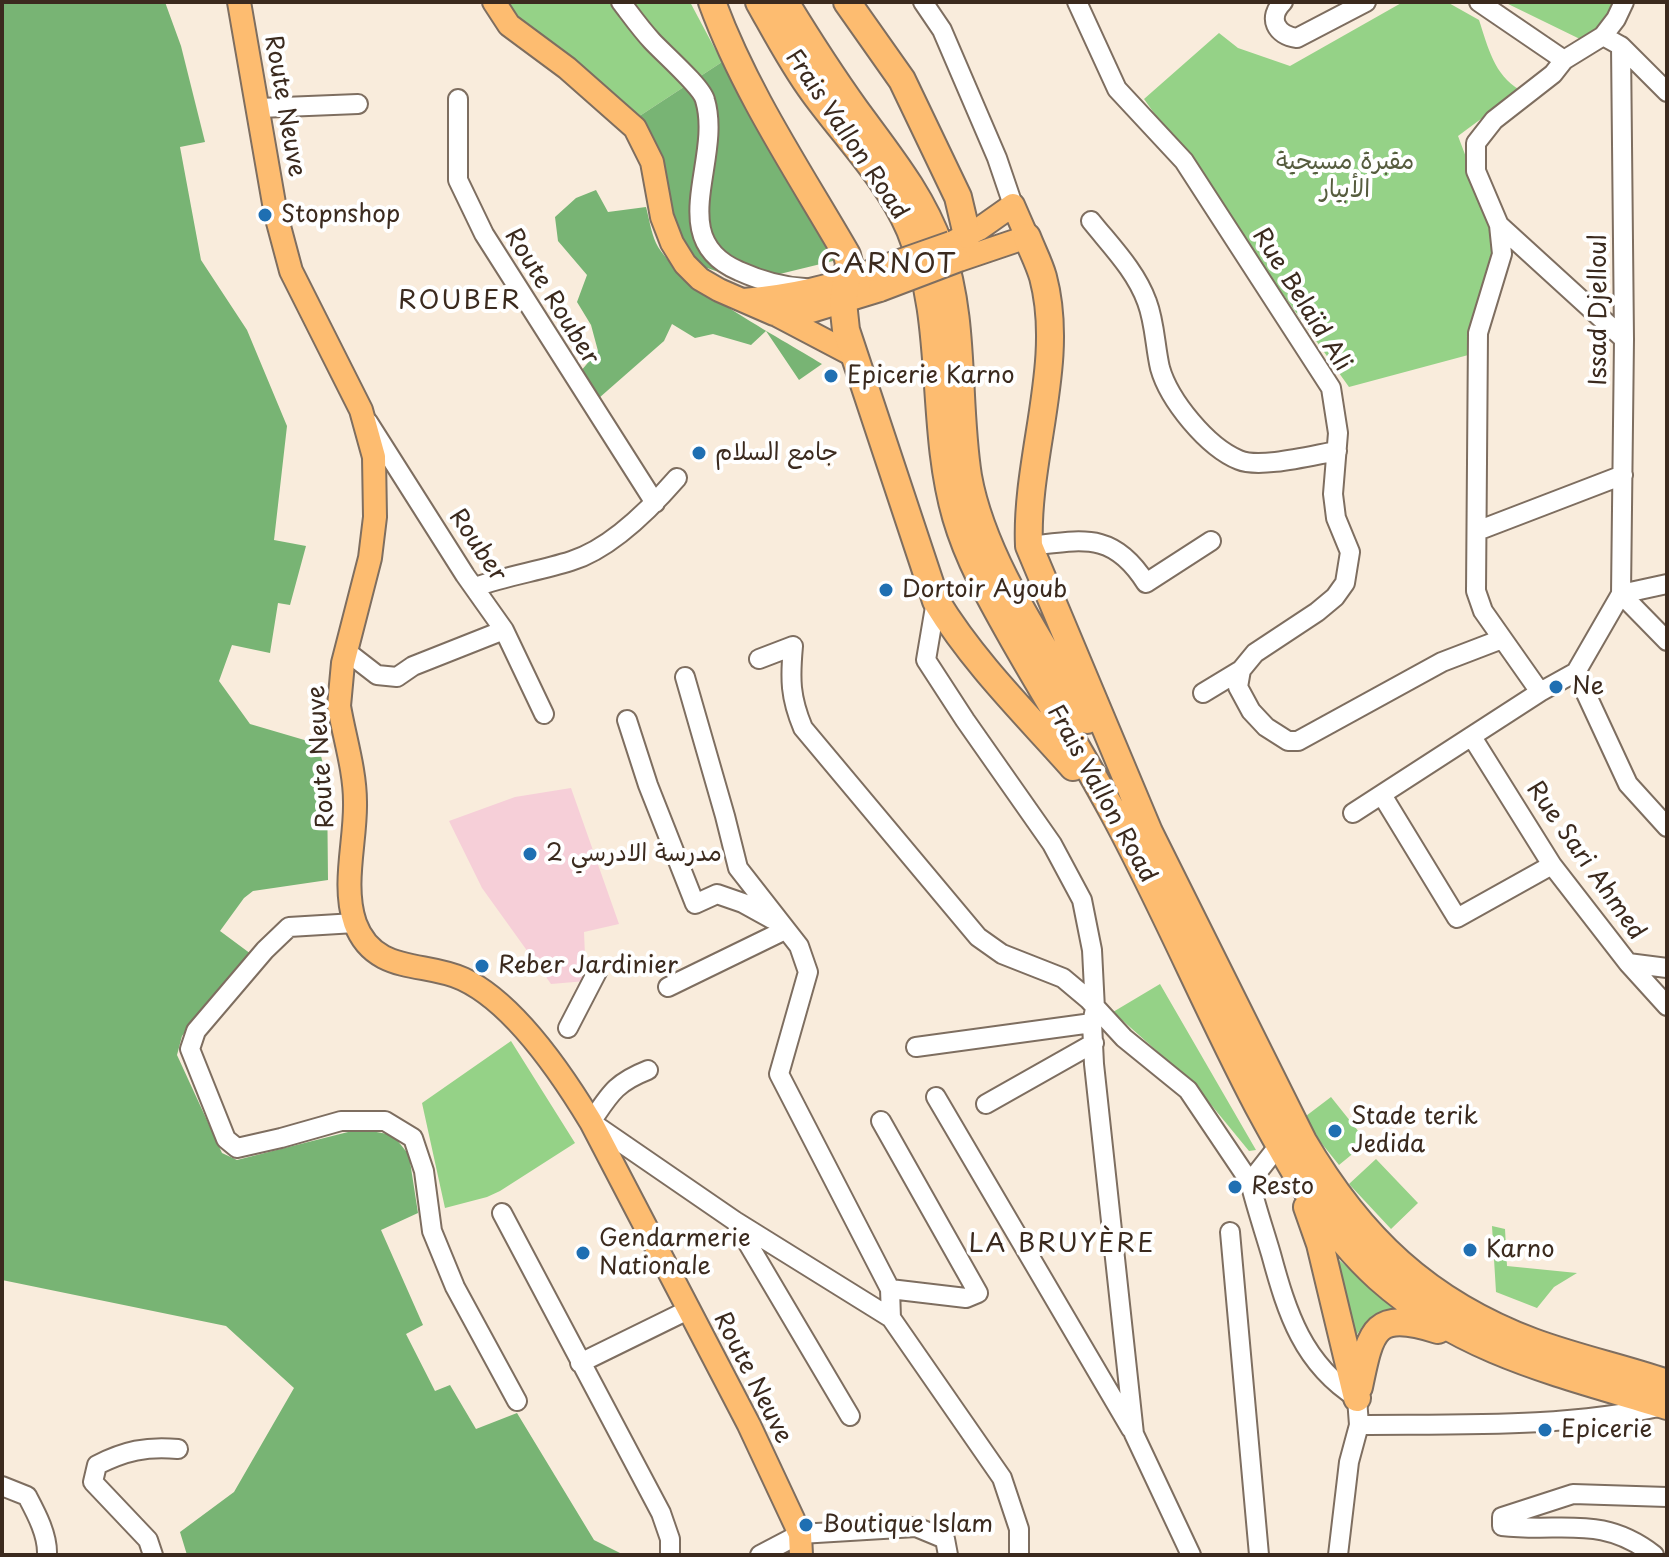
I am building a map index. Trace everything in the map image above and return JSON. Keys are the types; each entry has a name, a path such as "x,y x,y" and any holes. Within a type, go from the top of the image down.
{"highway":[{"path":"712,2 748,86 847,255 857,286 853,355 880,425 936,601 961,639 1008,697 1086,781 1140,863"},
{"name":"Frais Vallon Road","path":"759,2 810,88 889,192 909,227 931,302 948,483 965,544 998,612 1140,863 1238,1067 1309,1197 1362,1261 1409,1302 1458,1334 1545,1371 1667,1406"},
{"name":"Frais Vallon Road","path":"785,2 846,96 909,183 931,226 955,305 968,475 981,526 1008,581 1149,832 1303,1141 1331,1187 1383,1250 1431,1290 1489,1324 1536,1343 1667,1383"},
{"path":"847,2 902,80 958,197 962,248"},
{"path":"1027,237 1043,276 1050,340 1040,433 1029,496 1029,546 1149,832"},
{"path":"1279,1145 1320,1244 1357,1398"},
{"path":"1357,1398 1369,1345 1383,1325 1404,1321 1477,1343"}],"main road":[{"name":"Route Neuve","path":"239,2 276,215 291,271 361,410 374,457 375,517 370,558 346,651 339,706 355,799 350,896 355,923 368,945 387,958 405,966 461,978 518,1020 591,1122 749,1425 800,1544"},
{"path":"494,2 509,25 567,68 635,128 652,162 662,217 678,253 700,279 853,355"},
{"path":"962,248 1013,205 1027,237"},
{"path":"774,314 808,312 857,286 998,233 1027,237"},
{"path":"743,300 857,286"}],"street":[{"path":"621,2 653,42 705,97 709,148 698,227 711,252 721,264 795,288 857,286"},
{"path":"923,2 942,30 997,158 1013,205"},
{"name":"Rue Belaïd Ali","path":"1077,2 1117,89 1184,161 1331,388 1338,433 1333,494 1336,518 1350,552 1344,586 1317,612 1255,653 1241,670 1203,693"},
{"path":"1283,2 1276,10 1274,20 1277,30 1297,38 1366,2"},
{"path":"1479,2 1564,60"},
{"path":"1540,692 1483,611 1476,591 1478,333 1502,254 1499,225 1476,171 1476,143 1494,120 1553,74 1564,60 1603,36 1624,2"},
{"path":"1603,36 1621,46 1667,92"},
{"name":"Issad Djelloul","path":"1621,46 1624,339 1621,594"},
{"name":"Route Rouber","path":"458,99 458,180 484,234 655,503"},
{"path":"259,108 358,104"},
{"path":"1091,221 1135,277 1148,302 1167,389 1190,420 1208,437 1240,461 1263,462 1337,451"},
{"path":"1499,225 1624,339"},
{"name":"Rouber","path":"361,410 504,630 544,714"},
{"path":"1477,531 1623,475"},
{"path":"475,587 573,561 597,550 655,503 677,478"},
{"path":"1029,546 1081,540 1105,544 1126,556 1146,583 1211,541"},
{"path":"1353,813 1576,672 1621,594 1667,584"},
{"path":"1621,594 1667,641"},
{"path":"936,601 926,660 1052,844 1082,900 1092,950 1094,1064 1134,1434"},
{"path":"346,651 377,675 397,677 413,666 504,630"},
{"path":"1241,670 1238,687 1258,720 1288,741 1298,741 1442,662 1502,639"},
{"path":"759,659 793,646 790,680 793,704 803,728 978,937 1002,954 1063,978 1094,1016 1188,1090 1250,1182 1281,1291 1299,1336 1336,1385 1357,1398 1359,1425 1349,1462 1338,1555"},
{"path":"1576,672 1628,784 1667,827"},
{"path":"685,677 738,868 799,946 808,972 779,1074 890,1289 891,1318"},
{"path":"627,720 653,798 695,904 717,894 743,903 783,927"},
{"name":"Rue Sari Ahmed","path":"1472,737 1552,865 1628,963 1667,1006"},
{"path":"1382,795 1457,918 1552,865"},
{"path":"355,923 289,927 265,950 196,1031 190,1049 226,1139 237,1148 341,1121 385,1121 413,1138 424,1171 432,1231 455,1287 517,1401"},
{"path":"668,987 783,927"},
{"path":"1628,963 1667,968"},
{"path":"568,1028 597,972"},
{"path":"916,1047 1094,1016"},
{"path":"986,1104 1094,1043"},
{"path":"648,1070 626,1079 613,1090 591,1122 735,1221 891,1318 1002,1478 1019,1529 1019,1555"},
{"path":"936,1097 1134,1434 1191,1555"},
{"path":"881,1121 978,1293 966,1298 890,1289"},
{"path":"1250,1182 1279,1145"},
{"path":"502,1213 661,1513 670,1539 670,1555"},
{"path":"735,1221 850,1416"},
{"path":"1230,1232 1259,1555"},
{"path":"580,1363 688,1310"},
{"path":"1359,1425 1577,1419 1667,1406"},
{"path":"153,1555 148,1540 93,1482 97,1465 118,1454 153,1446 178,1449"},
{"path":"2,1486 27,1496 36,1514 47,1555"},
{"path":"1654,1555 1631,1538 1605,1530 1568,1526 1526,1529 1502,1526 1502,1517 1573,1494 1667,1497"},
{"path":"760,1555 800,1544 916,1527 945,1539 948,1555"}],"shaded area":[{"name":"مدرسة الادرسي 2","path":"571,788 619,924 584,932 586,981 551,984 482,888 449,821 515,797"}],"green space":[{"path":"2,2 165,2 181,46 205,142 180,147 201,260 247,330 287,426 274,540 306,546 290,605 278,603 270,653 232,645 219,681 250,724 318,744 327,780 328,880 253,891 244,898 220,931 251,954 182,1036 177,1055 222,1153 237,1160 360,1129 393,1135 409,1155 418,1213 381,1230 423,1325 406,1334 435,1391 450,1385 476,1429 517,1413 594,1540 624,1555 187,1555 180,1532 234,1492 294,1388 226,1326 2,1280"},
{"path":"503,2 690,2 722,62 638,117 514,20"},
{"name":"مقبرة مسيحية الأبيار","path":"1403,2 1447,2 1479,20 1498,68 1520,90 1458,136 1491,223 1494,258 1472,354 1349,387 1144,99 1219,33 1238,48 1290,66"},
{"path":"1504,2 1615,2 1608,18 1584,41"},
{"path":"722,62 837,260 747,282 684,257 638,117"},
{"path":"596,190 608,212 646,207 656,243 685,276 731,309 822,364 799,380 766,331 751,345 713,334 695,338 672,324 664,341 591,405 574,379 598,351 591,325 577,302 587,275 558,241 555,217 576,198"},
{"path":"1160,984 1256,1150 1249,1151 1194,1084 1113,1012"},
{"path":"511,1041 575,1143 500,1191 445,1208 422,1103"},
{"name":"Stade terik Jedida","path":"1331,1097 1367,1142 1339,1165 1302,1119"},
{"path":"1376,1159 1418,1203 1391,1229 1349,1184"},
{"path":"1492,1226 1505,1229 1507,1266 1577,1273 1554,1287 1537,1308 1496,1292"},
{"path":"1329,1251 1394,1309 1362,1327 1350,1345"}],"place":[{"name":"Stopnshop","path":"265,215"},
{"name":"Epicerie Karno","path":"831,376"},
{"name":"جامع السلام","path":"699,453"},
{"name":"Dortoir Ayoub","path":"886,590"},
{"name":"Ne","path":"1556,687"},
{"name":"مدرسة الادرسي 2","path":"530,854"},
{"name":"Reber Jardinier","path":"482,966"},
{"name":"Stade terik Jedida","path":"1335,1131"},
{"name":"Resto","path":"1235,1187"},
{"name":"Karno","path":"1470,1250"},
{"name":"Gendarmerie Nationale","path":"583,1253"},
{"name":"Epicerie","path":"1545,1430"},
{"name":"Boutique Islam","path":"806,1525"}],"district":[{"name":"CARNOT","path":"889,265"},
{"name":"ROUBER","path":"460,302"},
{"name":"LA BRUYÈRE","path":"1062,1245"}]}
